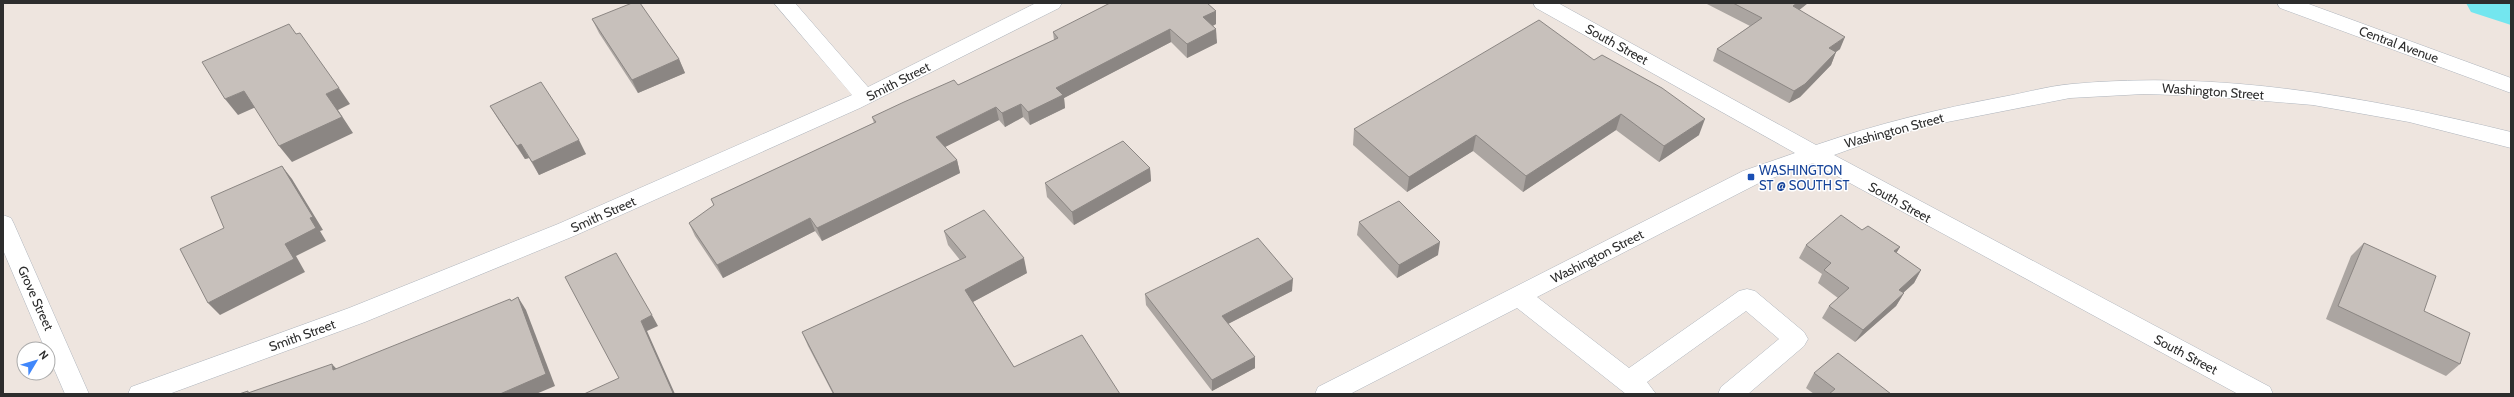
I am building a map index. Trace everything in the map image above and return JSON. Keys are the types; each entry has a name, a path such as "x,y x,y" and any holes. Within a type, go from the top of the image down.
{"street":[{"path":"784,3 865,97"},
{"name":"Smith Street","path":"140,394 357,315 566,230 865,97 1052,3"},
{"name":"South Street","path":"1542,3 1924,215 2261,394"},
{"name":"Central Avenue","path":"2287,3 2511,86"},
{"name":"Washington Street","path":"1327,394 1751,177 1868,135 1932,118 2070,91 2144,87 2206,89 2313,98 2409,115 2511,140"},
{"name":"Grove Street","path":"3,224 77,394"},
{"path":"1518,296 1636,388 1748,298 1796,339 1730,394"}],"building":[{"path":"632,3 640,3 679,59 632,80 592,19"},
{"path":"1110,3 1207,3 1216,11 1203,17 1216,29 1187,44 1170,29 1056,88 1063,95 1028,112 1021,104 1002,113 996,107 936,137 957,160 817,228 810,218 717,265 689,223 714,205 711,199 876,122 872,117 904,102 954,80 958,85 1058,38 1053,32"},
{"path":"1733,3 1797,3 1793,6 1845,37 1829,48 1836,52 1805,84 1794,91 1717,49 1762,18"},
{"path":"1539,20 1594,60 1602,55 1662,88 1705,119 1664,146 1621,114 1526,176 1476,135 1409,177 1354,129"},
{"path":"289,24 296,34 300,33 339,88 326,94 342,117 279,146 244,91 225,99 202,62"},
{"path":"541,82 579,140 532,162 521,144 517,146 490,106"},
{"path":"1123,141 1150,168 1072,212 1045,183"},
{"path":"282,166 313,217 310,218 316,228 285,244 294,259 208,303 180,249 224,228 211,197"},
{"path":"1399,201 1440,242 1399,265 1359,222"},
{"path":"984,210 1024,258 965,290 1014,367 1082,335 1120,394 834,394 802,332 966,257 944,231"},
{"path":"1841,215 1862,230 1868,226 1900,247 1894,251 1921,270 1899,290 1904,293 1863,330 1829,306 1849,288 1824,270 1831,263 1806,245"},
{"path":"1258,238 1293,279 1222,316 1255,357 1212,380 1145,294"},
{"path":"2364,243 2436,276 2424,311 2470,333 2460,364 2338,306"},
{"path":"616,253 652,315 641,321 673,393 584,394 619,378 565,277"},
{"path":"518,297 546,374 500,394 239,394 248,391 248,393 332,364 333,370"},
{"path":"1838,353 1891,394 1829,394 1835,389 1814,373"}],"waterway":[{"path":"2484,3 2511,13"}],"place":[{"name":"WASHINGTON ST @ SOUTH ST","path":"1751,177"}]}
